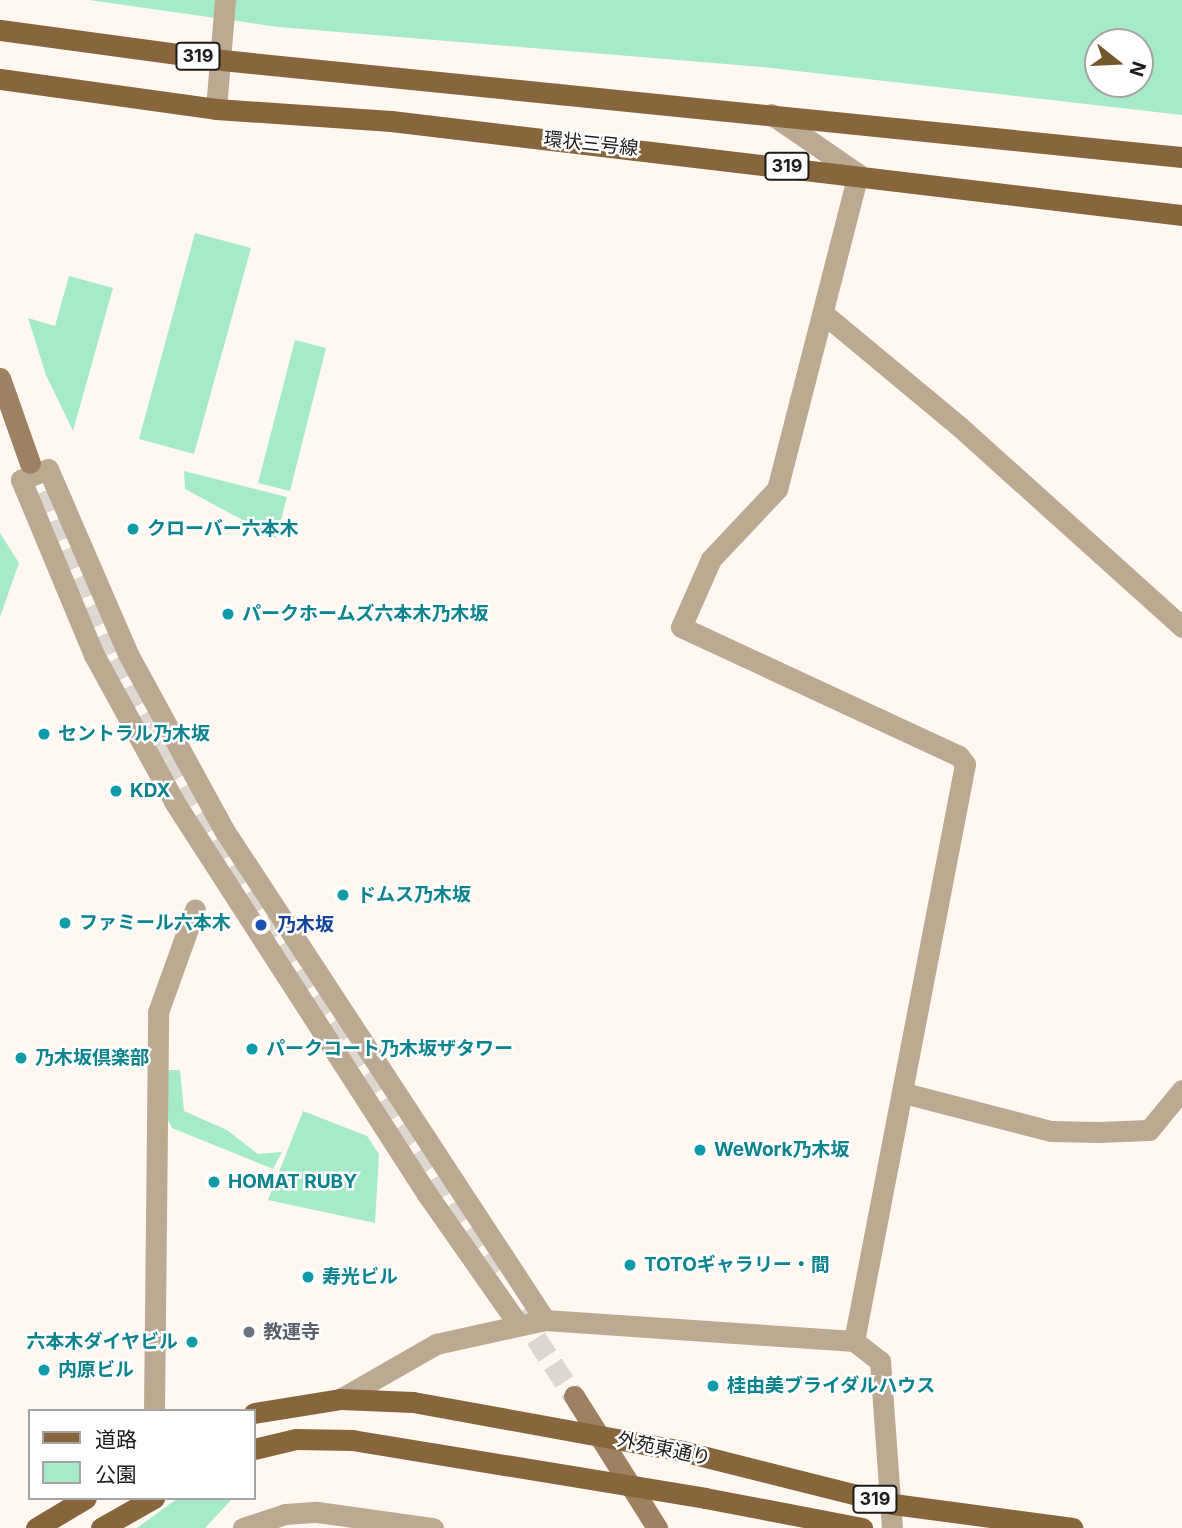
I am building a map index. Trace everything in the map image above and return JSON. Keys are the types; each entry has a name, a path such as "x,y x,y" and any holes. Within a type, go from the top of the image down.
{"main road":[{"name":"319","path":"0,30 222,60 1182,157"},
{"name":"環状三号線","path":"0,79 216,109 391,121 858,174 1182,215"},
{"path":"0,378 30,463"},
{"path":"574,1396 657,1528"},
{"name":"外苑東通り","path":"256,1413 340,1399 413,1402 682,1451 892,1504 1072,1528"},
{"name":"外苑東通り","path":"256,1449 296,1439 352,1440 705,1498 862,1528"},
{"path":"37,1528 83,1500"},
{"path":"101,1528 150,1500"}],"street":[{"path":"216,109 225,0"},
{"path":"771,114 858,174 777,489 711,559 681,627 959,756 965,764 904,1093 854,1340"},
{"path":"824,314 960,427 1182,627"},
{"path":"518,1324 427,1194 174,801 94,656 21,480 48,469 133,664 224,830 545,1320"},
{"path":"154,1409 158,1012 195,909"},
{"path":"904,1093 1051,1132 1098,1132 1149,1130 1182,1090"},
{"path":"340,1399 436,1344 545,1320 854,1340 880,1361 892,1528"},
{"path":"243,1528 285,1514 317,1512 433,1528"}],"green space":[{"path":"89,0 1182,0 1182,115 762,67 278,27"},
{"path":"195,233 251,248 194,454 139,439"},
{"path":"69,276 113,288 73,431 46,375 28,318 55,326"},
{"path":"295,340 326,348 290,491 258,483"},
{"path":"184,471 287,497 276,538 185,489"},
{"path":"0,533 19,563 0,617"},
{"path":"166,1070 180,1070 184,1111 227,1130 258,1154 282,1152 273,1169 172,1128 164,1112"},
{"path":"303,1111 367,1136 379,1154 375,1223 268,1200"},
{"path":"175,1500 231,1500 205,1528 137,1528"}],"tunnel":[{"path":"30,463 114,659 167,760 297,971 494,1273"},
{"path":"519,1312 574,1396"}],"place":[{"name":"クローバー六本木","path":"133,529"},
{"name":"パークホームズ六本木乃木坂","path":"228,614"},
{"name":"セントラル乃木坂","path":"44,734"},
{"name":"KDX","path":"116,791"},
{"name":"ドムス乃木坂","path":"343,895"},
{"name":"ファミール六本木","path":"65,923"},
{"name":"乃木坂","path":"261,925"},
{"name":"パークコート乃木坂ザタワー","path":"252,1049"},
{"name":"乃木坂倶楽部","path":"21,1058"},
{"name":"WeWork乃木坂","path":"700,1150"},
{"name":"HOMAT RUBY","path":"214,1182"},
{"name":"TOTOギャラリー・間","path":"630,1265"},
{"name":"寿光ビル","path":"308,1277"},
{"name":"教運寺","path":"249,1332"},
{"name":"六本木ダイヤビル","path":"192,1342"},
{"name":"内原ビル","path":"44,1370"},
{"name":"桂由美ブライダルハウス","path":"713,1386"}]}
